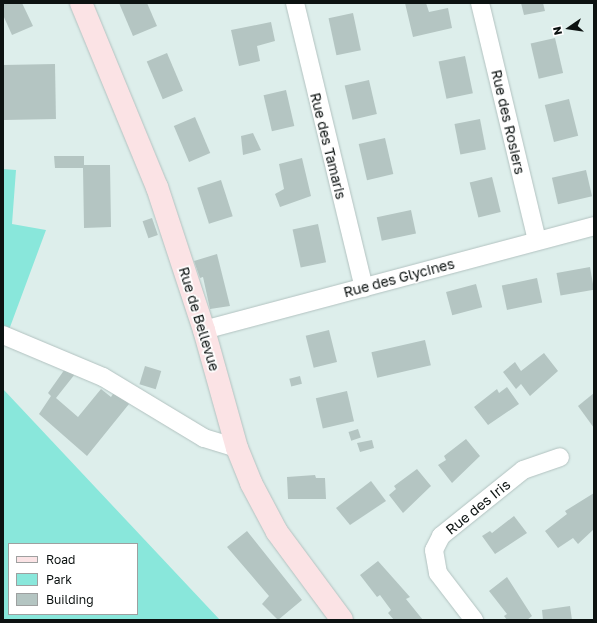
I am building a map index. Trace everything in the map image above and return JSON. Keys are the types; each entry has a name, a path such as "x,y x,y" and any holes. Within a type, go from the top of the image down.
{"street":[{"name":"Rue de Bellevue","path":"81,3 157,187 204,330 237,448 251,483 277,532 342,620"},
{"name":"Rue des Tamaris","path":"295,3 364,288"},
{"name":"Rue des Rosiers","path":"480,3 537,240"},
{"name":"Rue des Glycines","path":"204,330 594,226"},
{"path":"3,336 103,377 204,438 237,448"},
{"name":"Rue des Iris","path":"474,620 438,573 434,550 441,536 524,470 560,457"}],"green space":[{"path":"3,169 16,170 12,224 46,230 3,346"},
{"path":"3,389 220,620 3,620"}],"building":[{"path":"3,3 22,3 33,26 12,35 3,15"},
{"path":"119,3 147,3 157,26 133,36"},
{"path":"405,3 426,3 429,12 448,8 452,28 413,37"},
{"path":"521,3 543,3 545,11 524,15"},
{"path":"353,13 361,50 336,55 329,18"},
{"path":"271,22 275,41 257,46 260,61 239,66 231,30"},
{"path":"555,38 563,73 539,79 531,44"},
{"path":"167,53 183,91 163,99 147,62"},
{"path":"465,56 473,93 446,99 439,62"},
{"path":"55,64 56,119 4,120 3,65"},
{"path":"369,80 377,114 353,120 345,86"},
{"path":"286,90 294,126 272,131 264,95"},
{"path":"569,99 578,136 554,142 545,105"},
{"path":"195,117 210,153 189,162 174,126"},
{"path":"480,119 486,149 460,154 454,124"},
{"path":"253,133 261,150 243,155 241,136"},
{"path":"385,138 393,174 367,180 359,144"},
{"path":"54,156 84,156 84,165 110,165 111,227 84,228 83,168 55,168"},
{"path":"302,158 311,196 280,207 275,194 284,189 279,164"},
{"path":"586,170 592,196 558,204 552,178"},
{"path":"492,177 501,212 478,217 470,183"},
{"path":"221,180 233,216 209,224 197,188"},
{"path":"411,210 416,233 382,241 377,217"},
{"path":"152,218 158,235 148,238 143,221"},
{"path":"318,224 326,262 301,268 293,229"},
{"path":"217,254 230,306 210,309 203,277 200,278 194,261"},
{"path":"590,267 594,290 561,296 557,273"},
{"path":"537,278 542,302 507,310 502,285"},
{"path":"476,284 482,307 452,315 446,292"},
{"path":"329,330 337,362 314,368 306,336"},
{"path":"425,340 431,365 377,378 371,352"},
{"path":"544,353 558,371 530,396 521,384 516,389 503,372 515,362 521,371"},
{"path":"145,366 161,371 156,389 139,384"},
{"path":"65,369 75,374 56,398 78,417 101,389 111,397 115,391 129,404 87,456 39,414 51,396 48,393"},
{"path":"300,376 302,384 291,386 289,379"},
{"path":"507,387 519,404 488,425 474,407 497,389 499,393"},
{"path":"347,391 354,421 323,428 316,398"},
{"path":"594,393 594,428 578,406"},
{"path":"358,429 361,438 351,441 348,432"},
{"path":"466,439 480,456 452,483 438,465 446,460 444,456"},
{"path":"372,440 374,448 360,452 357,443"},
{"path":"417,469 431,486 403,513 389,495 396,489 394,486"},
{"path":"315,475 316,478 325,478 326,499 288,499 287,477"},
{"path":"371,481 386,501 350,525 336,508"},
{"path":"594,493 594,529 578,544 573,538 558,548 545,531 567,514 565,511"},
{"path":"514,516 527,533 495,554 482,536 490,531 492,533"},
{"path":"247,531 302,600 278,620 262,604 269,596 227,547"},
{"path":"378,561 410,597 406,599 423,620 394,620 388,613 391,610 380,595 377,597 360,575"},
{"path":"507,577 532,616 527,620 507,620 504,616 507,614 489,591"},
{"path":"570,606 572,620 543,620 542,610"}]}
